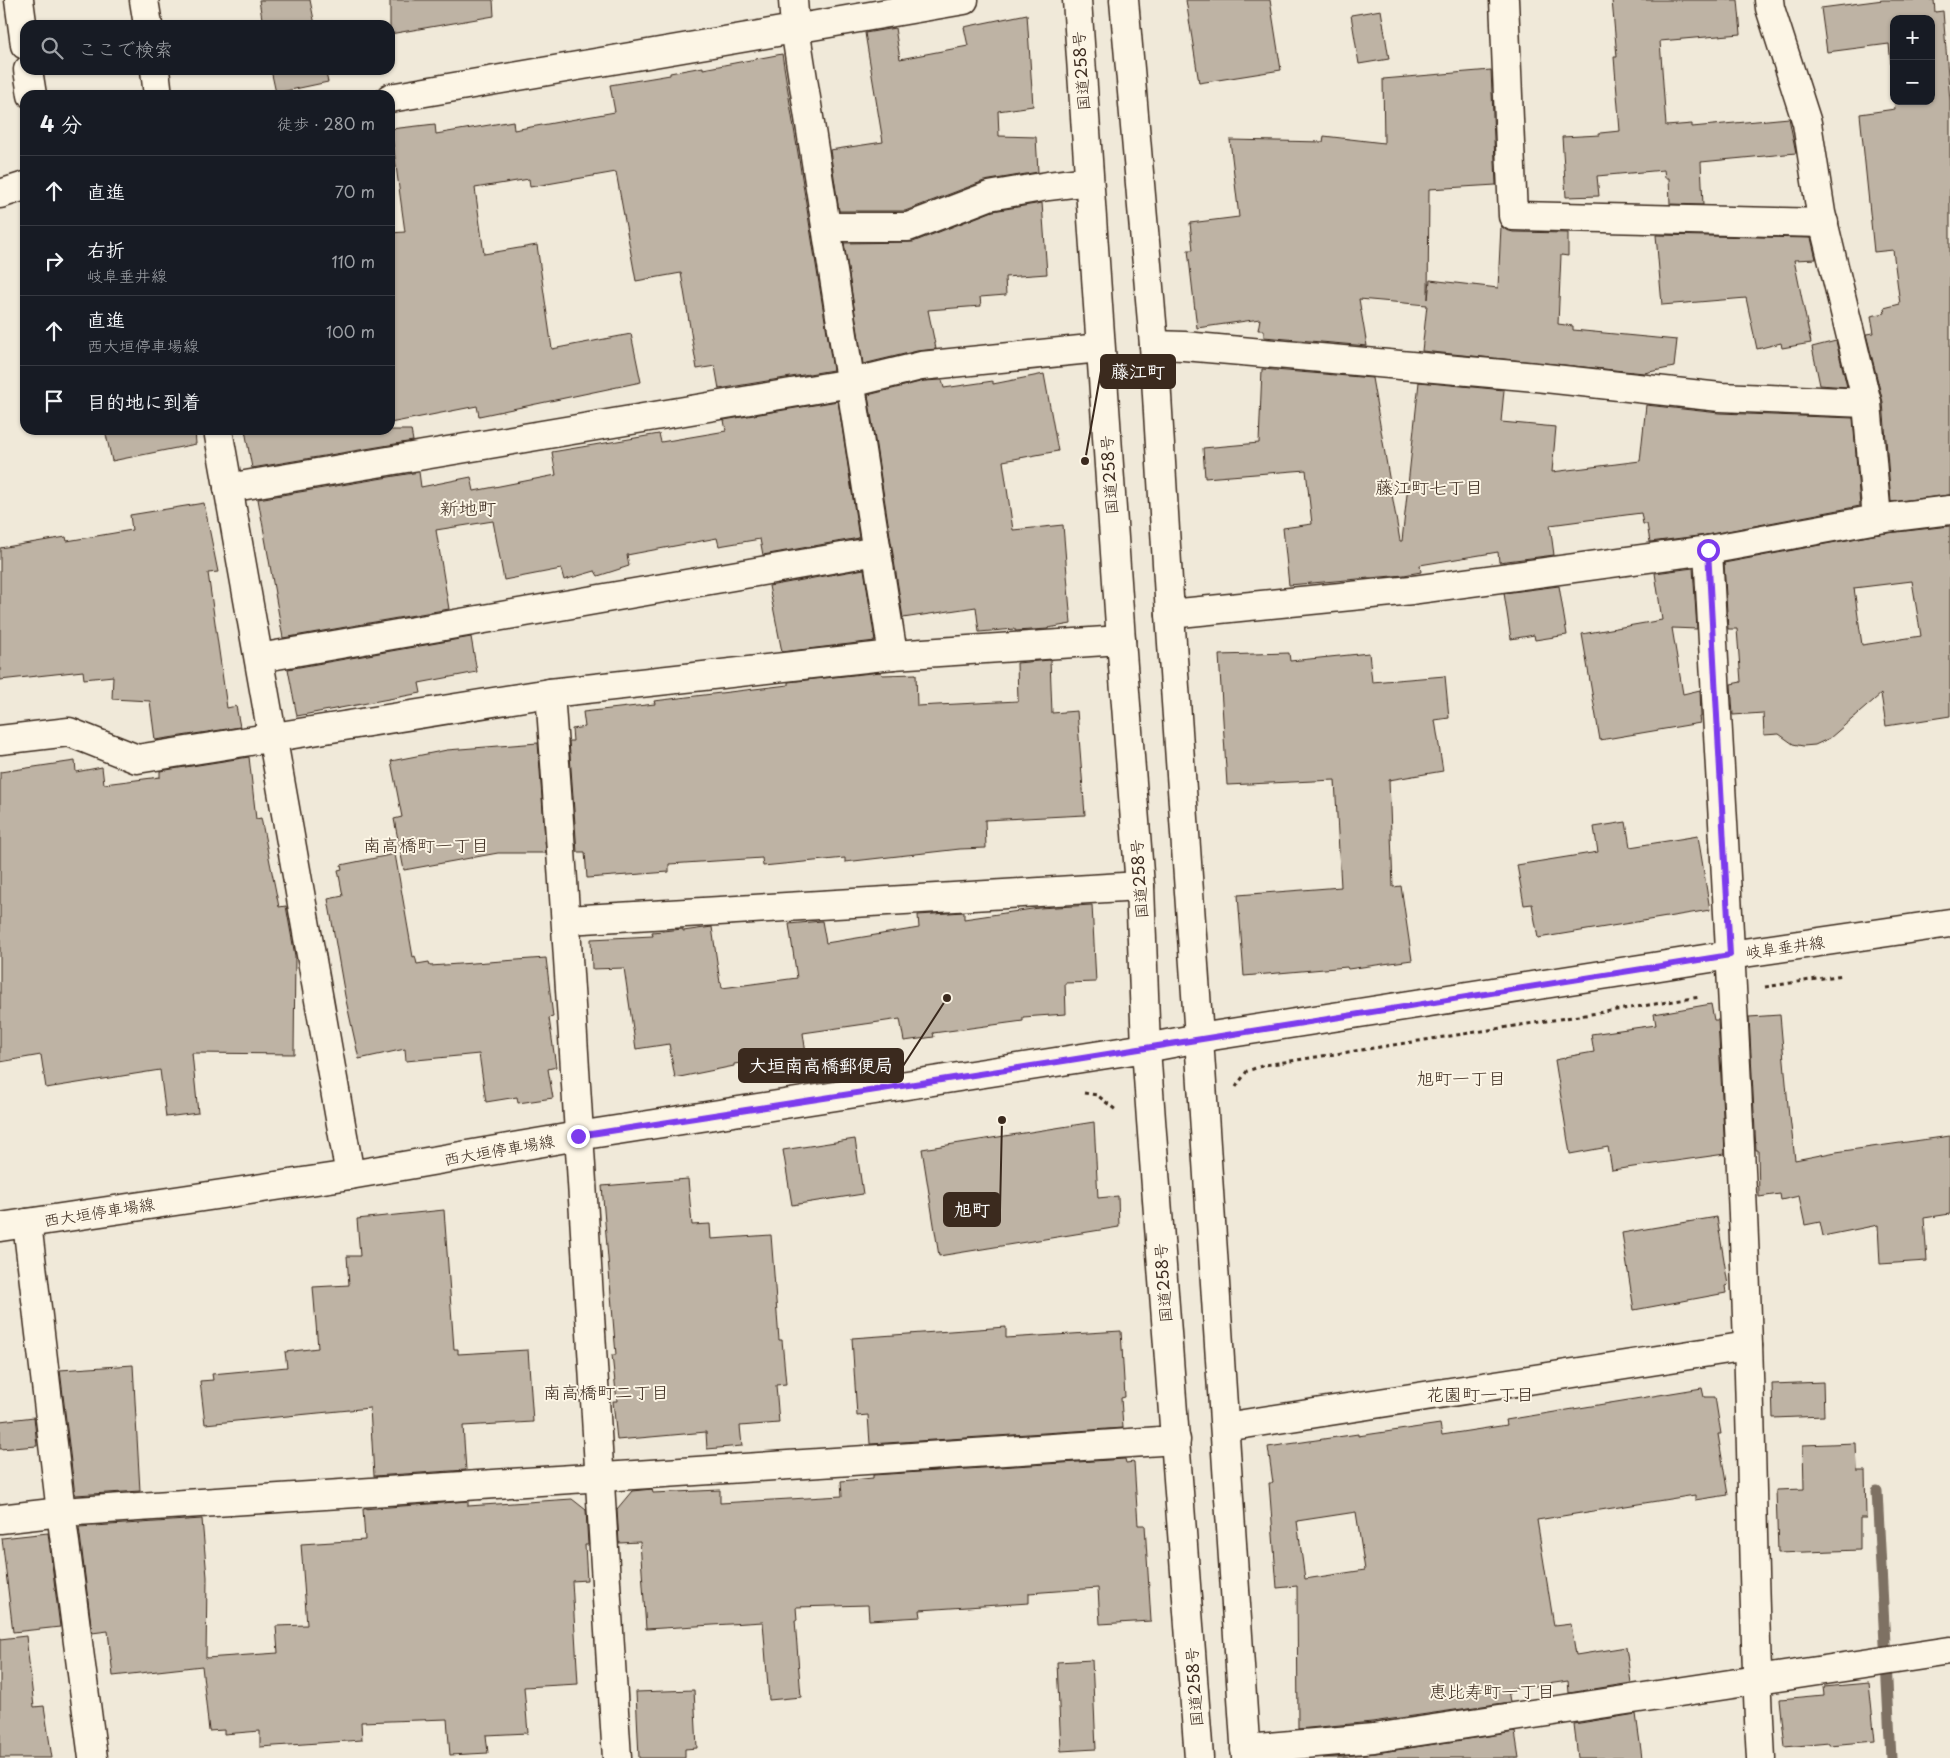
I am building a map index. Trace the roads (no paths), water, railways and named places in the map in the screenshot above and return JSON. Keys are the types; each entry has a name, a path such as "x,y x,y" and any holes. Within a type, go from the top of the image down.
{"main road":[{"path":"19,0 22,20"},
{"path":"144,0 147,20"},
{"path":"793,0 795,28 892,655"},
{"path":"395,97 964,0"},
{"name":"国道258号","path":"1076,0 1140,886 1146,1048 1200,1758"},
{"path":"1124,0 1154,345 1170,614 1246,1754 1374,1738 1950,1651"},
{"path":"1504,0 1512,216 1824,223"},
{"path":"1769,0 1807,123 1824,223 1867,403 1877,518"},
{"path":"29,75 31,90"},
{"path":"156,75 157,90"},
{"path":"826,227 908,227 989,196 1089,181"},
{"path":"0,194 20,188"},
{"path":"1154,345 1184,346 1536,377 1720,397 1867,403"},
{"path":"228,488 851,383 922,366 1100,348"},
{"path":"219,435 350,1174"},
{"path":"1170,614 1412,590 1708,550 1877,518 1950,510"},
{"path":"1708,550 1732,992 1748,1346 1756,1680 1761,1758"},
{"path":"259,658 877,551"},
{"path":"0,740 69,732 137,759 550,692 892,655 1121,640"},
{"path":"550,692 567,920 578,1136 617,1758"},
{"path":"567,920 1140,886"},
{"name":"岐阜垂井線","path":"1146,1048 1199,1038 1730,955 1950,923"},
{"name":"西大垣停車場線","path":"0,1227 350,1174 578,1136 1146,1048"},
{"path":"27,1223 61,1512 93,1758"},
{"path":"1225,1427 1748,1346"},
{"path":"0,1518 61,1512 599,1476 1176,1440"}],"waterway":[{"path":"1877,1491 1891,1758"}],"place":[{"name":"藤江町","path":"1085,461"},
{"name":"大垣南高橋郵便局","path":"947,998"},
{"name":"旭町","path":"1002,1120"}],"district":[{"name":"藤江町七丁目","path":"1429,488"},
{"name":"新地町","path":"468,508"},
{"name":"南高橋町一丁目","path":"426,846"},
{"name":"旭町一丁目","path":"1461,1079"},
{"name":"南高橋町二丁目","path":"606,1393"},
{"name":"花園町一丁目","path":"1480,1395"},
{"name":"恵比寿町一丁目","path":"1492,1692"}]}
